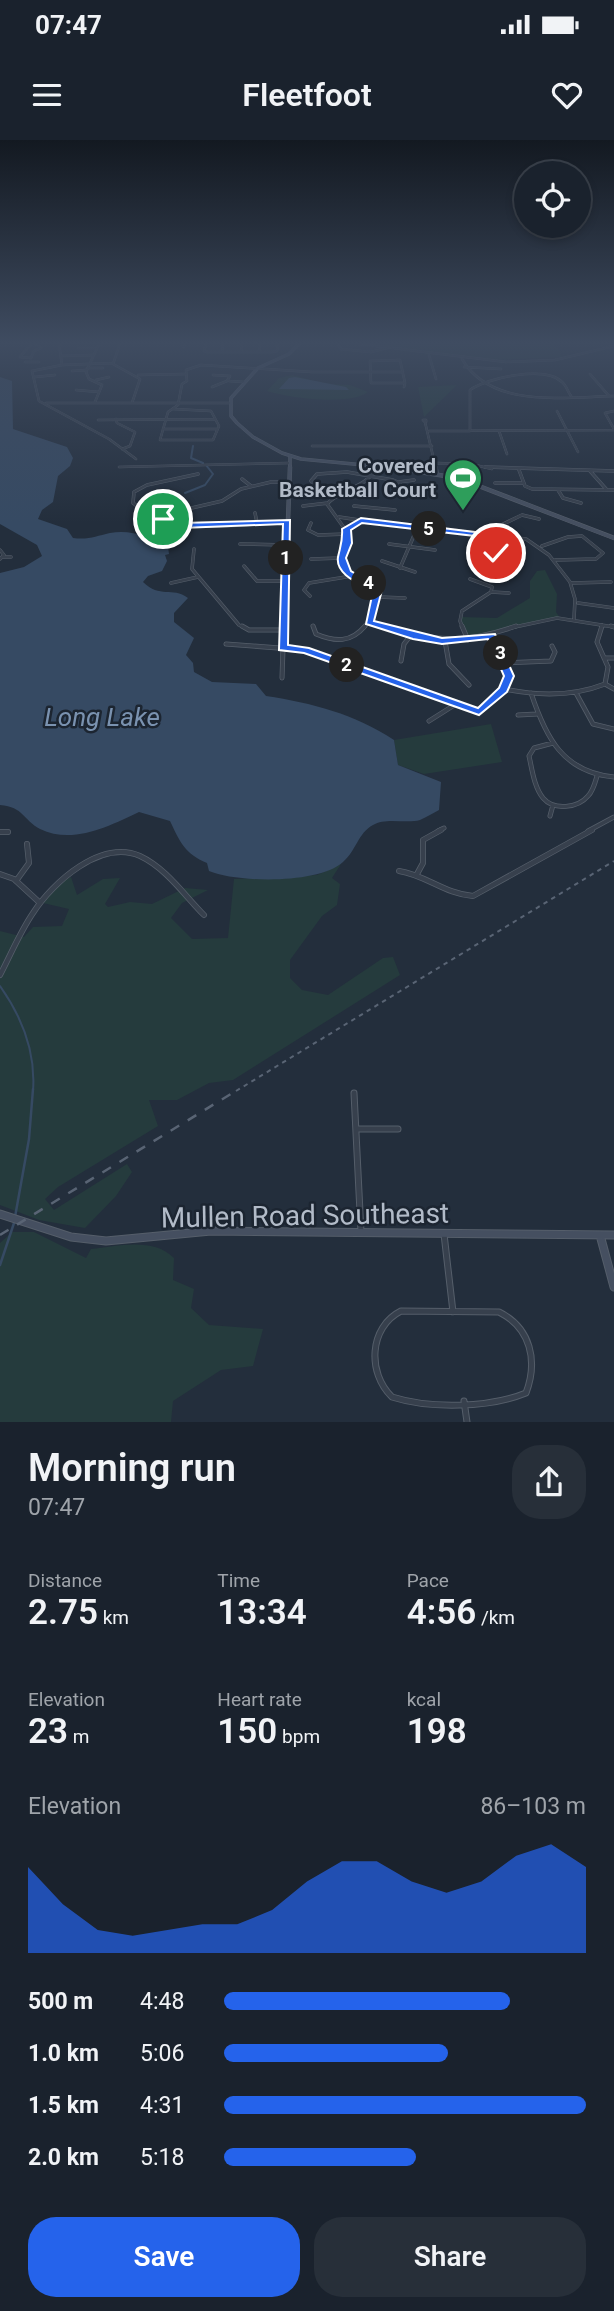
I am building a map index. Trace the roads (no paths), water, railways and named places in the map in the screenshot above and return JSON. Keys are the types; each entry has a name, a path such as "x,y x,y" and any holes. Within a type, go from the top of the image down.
{"street":[{"path":"44,404 70,421 108,438 136,459"},
{"path":"173,409 209,410 217,429 213,440 160,440 166,419 173,409 177,404"},
{"path":"229,404 230,414 239,426 290,456 316,462 437,473 501,493 614,538"},
{"path":"470,404 470,431"},
{"path":"557,411 578,452"},
{"path":"429,431 614,430 605,414 614,411"},
{"path":"116,419 135,433 130,446 122,449"},
{"path":"98,420 215,419"},
{"path":"425,422 437,473"},
{"path":"163,429 217,429"},
{"path":"499,431 506,454"},
{"path":"312,446 432,446"},
{"path":"282,678 290,456"},
{"path":"119,467 289,463"},
{"path":"436,463 519,470 614,471"},
{"path":"303,506 328,503 373,476 376,467"},
{"path":"519,470 524,484"},
{"path":"590,470 607,490"},
{"path":"309,471 317,474 373,476 399,482 414,480"},
{"path":"198,474 136,489 133,503 162,520 181,525 288,522"},
{"path":"314,485 312,479 317,474"},
{"path":"242,479 251,486"},
{"path":"162,520 183,510 222,501 234,492 251,486 289,482"},
{"path":"396,491 401,485 399,482"},
{"path":"495,484 524,484 532,489 614,490"},
{"path":"558,490 563,498 581,503"},
{"path":"313,626 313,631 320,636 347,639 361,634 369,622 378,597 377,587 352,576 342,566 347,532 327,509 328,503"},
{"path":"354,506 395,510"},
{"path":"255,513 257,523"},
{"path":"488,536 493,529 522,515 539,519"},
{"path":"335,517 528,539 542,546 571,583 578,603 574,619"},
{"path":"311,523 308,530 313,534 347,532 361,520"},
{"path":"400,568 408,544 418,526"},
{"path":"542,546 574,534 585,537 603,553 596,559 555,560"},
{"path":"496,536 501,552 515,563 516,569"},
{"path":"240,544 286,545"},
{"path":"389,544 408,544 435,550"},
{"path":"194,549 192,569 244,629 283,630"},
{"path":"0,550 2,558 11,557"},
{"path":"477,552 501,552"},
{"path":"311,559 342,558"},
{"path":"382,561 415,572"},
{"path":"244,566 257,581 285,581"},
{"path":"310,596 304,590 309,583 352,576"},
{"path":"170,583 198,578"},
{"path":"470,579 484,582 492,587 491,592"},
{"path":"571,583 611,582"},
{"path":"468,640 460,621 462,611 491,592 509,593"},
{"path":"378,597 405,598"},
{"path":"578,603 614,608"},
{"path":"369,622 411,635 445,641 492,636 537,620 574,619 614,627"},
{"path":"602,624 597,642 609,671 605,684"},
{"path":"401,661 404,644 411,635"},
{"path":"226,644 305,650 479,712 504,690 509,676 492,636"},
{"path":"347,639 351,646"},
{"path":"445,641 449,664 469,685"},
{"path":"505,663 551,661 555,652 552,646"},
{"path":"604,658 614,658"},
{"path":"504,690 576,693 605,684 614,689"},
{"path":"531,693 537,714 553,743 568,762 597,776 614,777"},
{"path":"576,693 588,720 603,729 614,729"},
{"path":"429,721 456,704"},
{"path":"518,715 537,714"},
{"path":"602,735 603,729"},
{"path":"553,743 534,748 528,756 542,797 552,805 571,806 582,802 591,793 597,776"},
{"path":"550,816 552,805"},
{"path":"399,871 416,875 454,896 477,895 614,817"},
{"path":"416,875 423,863 424,840 444,828"},
{"path":"0,832 8,832"},
{"path":"16,881 29,863 27,844"},
{"path":"0,975 40,903 79,869 102,857 128,852 144,858 204,915"},
{"path":"0,874 16,881 40,903"},
{"path":"354,1093 361,1232"},
{"path":"356,1129 398,1129"},
{"name":"Mullen Road Southeast","path":"0,1214 71,1237 106,1241 211,1231 614,1235"},
{"path":"444,1234 453,1312"},
{"path":"600,1235 614,1287"},
{"path":"401,1311 453,1312 499,1312 510,1316 524,1330 532,1364 531,1384 519,1398 403,1402 387,1392 378,1375 376,1338 387,1316 401,1311"},
{"path":"464,1401 467,1422"}],"water":[{"name":"Long Lake","path":"0,404 12,404 13,429 67,447 73,458 70,466 58,476 53,502 42,510 38,519 67,529 73,538 125,532 147,537 168,547 169,554 165,555 167,561 162,571 148,576 143,582 155,590 177,593 188,598 174,613 174,622 194,638 186,655 193,663 194,672 212,682 256,684 266,696 333,711 379,731 394,740 398,765 441,782 439,810 420,820 384,821 373,825 364,833 347,858 332,869 298,878 258,879 209,871 207,863 193,856 184,846 170,821 139,812 91,832 65,835 40,829 14,808 0,805 0,573 24,567 42,556 37,545 0,524"}],"waterway":[{"path":"193,446 191,458 203,463"},
{"path":"185,493 205,485 213,474 206,465"},
{"path":"0,986 15,1010 26,1036 32,1062 33,1089"},
{"path":"15,1217 29,1139 33,1089"},
{"path":"0,1265 14,1223"}],"railway":[{"path":"236,1091 614,861"},
{"path":"0,1235 239,1089"}],"place":[{"name":"Covered Basketball Court","path":"463,512"}]}
